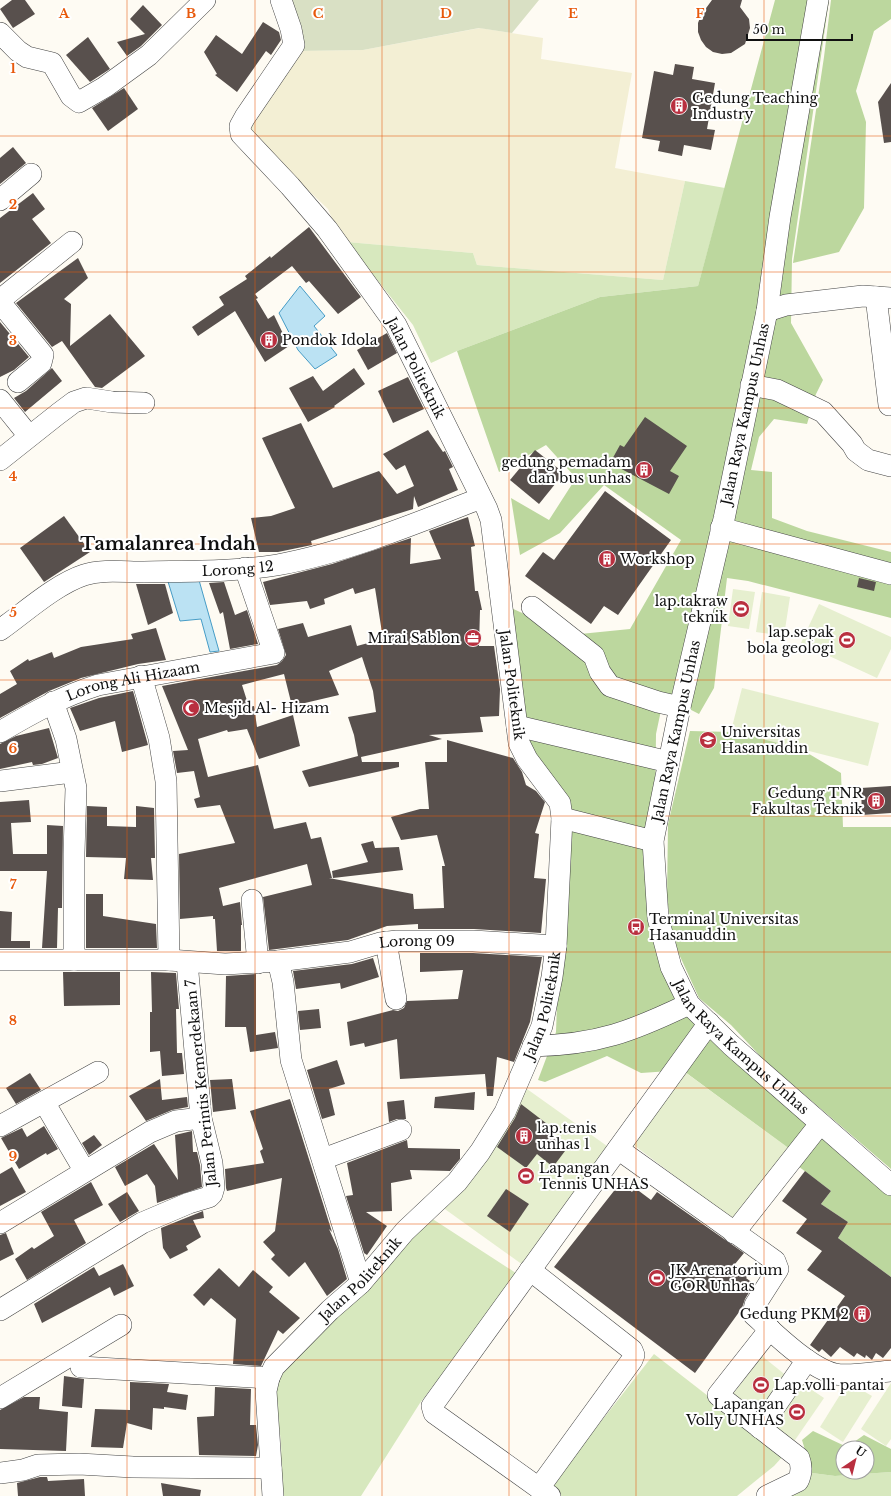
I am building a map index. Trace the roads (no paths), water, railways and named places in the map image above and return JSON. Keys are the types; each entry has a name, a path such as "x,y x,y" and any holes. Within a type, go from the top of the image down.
{"street":[{"path":"0,33 18,52 27,57 52,63 71,96 77,102 81,102 149,55 205,0"},
{"name":"Jalan Politeknik","path":"273,1496 266,1411 266,1391 268,1378 274,1367 287,1352 361,1282 406,1231 457,1182 480,1152 505,1112 542,1026 556,946 562,818 560,803 524,754 519,743 524,728 491,520 481,498 396,325 327,229 290,186 241,134 240,126 245,117 294,45 291,29 281,0"},
{"name":"Jalan Raya Kampus Unhas","path":"818,0 780,217 767,311 721,528 680,707 653,841 658,918 671,967 689,1004 731,1045 891,1185"},
{"path":"0,200 31,174"},
{"path":"18,382 41,363 43,355 0,301 72,242"},
{"path":"767,311 786,305 863,296 884,297 889,405"},
{"path":"751,385 777,390 823,412 852,444 856,451 868,460 891,466"},
{"path":"0,460 74,402 86,398 112,402 144,403"},
{"path":"0,400 29,436"},
{"name":"Lorong 12","path":"0,630 63,585 84,575 105,572 245,568 276,565 313,557 416,524 481,498"},
{"path":"721,528 891,574"},
{"name":"Lorong Ali Hizaam","path":"0,732 53,702 75,692 98,685 274,653 245,568"},
{"path":"532,607 594,656 600,672 610,686 658,702 680,707"},
{"path":"0,960 178,961 166,781 159,738 141,676"},
{"path":"53,702 66,740 76,788 74,854 74,960"},
{"path":"524,728 669,762"},
{"path":"0,781 72,772"},
{"path":"562,818 653,841"},
{"path":"252,900 258,962"},
{"name":"Lorong 09","path":"278,961 350,952 386,942 473,941 556,946"},
{"path":"386,942 396,999"},
{"name":"Jalan Perintis Kemerdekaan 7","path":"0,1310 142,1223 189,1203 209,1197 212,1194 214,1187 212,1163 201,1118 178,961 225,964 278,961"},
{"path":"278,961 283,982 291,1060 299,1089 324,1159 361,1282"},
{"path":"533,1046 571,1044 611,1037 650,1023 689,1004"},
{"path":"530,1270 632,1350 634,1355 545,1492 434,1413 432,1406 530,1270 709,1023"},
{"path":"0,1126 98,1072"},
{"path":"44,1102 84,1170"},
{"path":"0,1223 84,1170 159,1127 176,1121 201,1118"},
{"path":"734,1233 820,1124"},
{"path":"324,1159 401,1130"},
{"path":"618,1149 775,1261 778,1265 778,1269 753,1309 753,1314 807,1360 836,1375 891,1371"},
{"path":"0,1398 120,1325"},
{"path":"767,1496 798,1481 802,1464 799,1458 718,1395 770,1329"},
{"path":"760,1428 807,1360"},
{"path":"81,1367 268,1378"},
{"path":"0,1473 23,1470 38,1465 79,1464 133,1467 271,1468"}],"water":[{"path":"300,286 325,316 314,326 337,355 315,369 298,350 279,313"},
{"path":"197,573 219,651 210,652 201,619 180,621 166,575"}],"place":[{"name":"Gedung Teaching Industry","path":"679,106"},
{"name":"Pondok Idola","path":"269,340"},
{"name":"gedung pemadam dan bus unhas","path":"644,470"},
{"name":"Workshop","path":"607,559"},
{"name":"lap.takraw teknik","path":"741,609"},
{"name":"Mirai Sablon","path":"473,638"},
{"name":"lap.sepak bola geologi","path":"847,640"},
{"name":"Mesjid Al- Hizam","path":"191,708"},
{"name":"Universitas Hasanuddin","path":"708,740"},
{"name":"Gedung TNR Fakultas Teknik","path":"876,801"},
{"name":"Terminal Universitas Hasanuddin","path":"636,927"},
{"name":"lap.tenis unhas 1","path":"524,1136"},
{"name":"Lapangan Tennis UNHAS","path":"526,1176"},
{"name":"JK Arenatorium GOR Unhas","path":"657,1278"},
{"name":"Gedung PKM 2","path":"862,1314"},
{"name":"Lap.volli pantai","path":"761,1385"},
{"name":"Lapangan Volly UNHAS","path":"797,1412"}],"district":[{"name":"Tamalanrea Indah","path":"168,544"}]}
